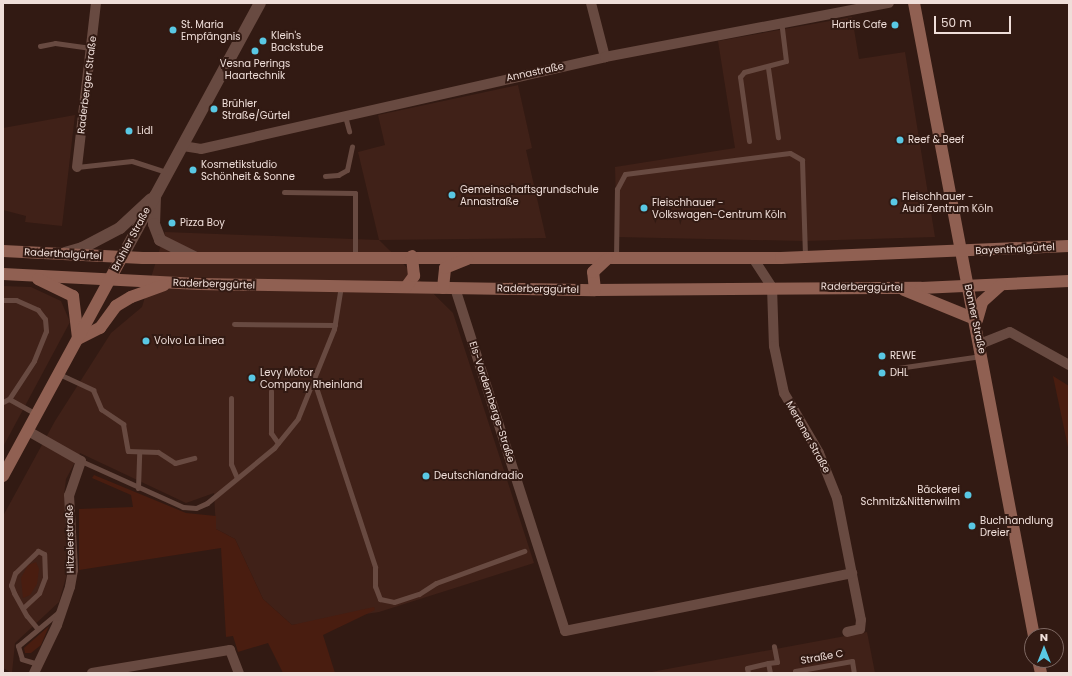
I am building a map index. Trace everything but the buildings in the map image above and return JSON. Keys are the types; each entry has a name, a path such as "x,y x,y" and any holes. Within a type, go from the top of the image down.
{"main road":[{"name":"Bonner Straße","path":"914,3 1033,628"},
{"name":"Bayenthalgürtel","path":"961,252 1069,246"},
{"name":"Raderthalgürtel","path":"3,251 122,257"},
{"path":"122,257 355,260 412,256 612,259 805,257 961,252"},
{"path":"406,287 414,276 412,256"},
{"name":"Brühler Straße","path":"3,476 122,257"},
{"path":"449,288 446,268 476,257"},
{"path":"595,290 593,272 612,259"},
{"path":"3,274 109,280"},
{"path":"31,276 73,296 78,339 100,328 116,306 131,296 172,282"},
{"name":"Raderberggürtel","path":"109,280 341,286 595,290 900,288 968,286"},
{"path":"968,286 1069,281"},
{"path":"900,288 975,322 978,309 1000,285"}],"street":[{"name":"Raderberger Straße","path":"77,167 96,3"},
{"name":"Brühler Straße","path":"122,257 260,3"},
{"path":"591,3 605,57"},
{"name":"Annastraße","path":"183,146 201,149 605,57 889,3"},
{"path":"59,254 82,248 120,228 155,195"},
{"path":"155,195 154,224 160,240 197,259"},
{"name":"Mertener Straße","path":"754,258 772,288 774,346 779,375 800,426 830,476 861,620 860,629 847,632"},
{"name":"Els-Vordemberge-Straße","path":"449,288 565,631 852,573"},
{"path":"981,350 1010,332 1069,365"},
{"path":"28,431 81,461"},
{"name":"Hitzelerstraße","path":"37,670 62,610 73,570 69,495 81,461"},
{"path":"96,673 230,650 234,654 239,673"}],"lane":[{"path":"749,141 740,77 744,72 768,68 787,60 781,23"},
{"path":"40,46 55,44 91,48"},
{"path":"768,68 778,137"},
{"path":"345,116 349,132"},
{"path":"325,176 338,176 347,170 352,146"},
{"path":"612,259 616,189 624,174 790,152 802,160 805,257"},
{"path":"77,167 132,161 168,173"},
{"path":"284,192 355,193 355,260"},
{"path":"81,461 138,488 184,507 196,508 238,478 278,443 298,418 335,325 341,286"},
{"path":"3,300 16,300 38,310 45,320 46,331 34,361 5,399 37,414"},
{"path":"234,324 335,325"},
{"path":"898,368 981,350"},
{"path":"59,374 93,390 101,409 123,424 126,448 138,452 158,452 175,463 194,458"},
{"path":"314,381 374,567 375,586 380,599 394,602 419,594 436,583 524,551"},
{"path":"271,390 271,433 278,443"},
{"path":"231,398 231,464 238,478"},
{"path":"138,452 138,488"},
{"path":"23,608 39,593 45,577 44,554 38,552 15,572 11,585 23,608 38,629"},
{"path":"37,670 22,659 18,651 18,646 62,610"},
{"path":"748,673 747,668 777,662 774,646"},
{"name":"Straße C","path":"795,671 852,661 854,673"},
{"path":"768,663 770,673"}],"shaded area":[{"path":"852,17 859,59 905,52 935,237 804,241 617,237 615,167 735,148 718,41"},
{"name":"Gemeinschaftsgrundschule Annastraße","path":"518,85 532,148 526,150 546,238 379,240 358,152 385,145 378,115"},
{"path":"75,115 62,226 25,222 26,216 3,210 3,128"},
{"path":"165,232 379,240 453,313 534,563 379,612 292,625 263,599 235,539 216,529 214,493 186,503 80,453 66,479 64,495 68,570 59,602 15,643 12,673 3,668 3,516 55,421 111,333 142,307"},
{"path":"3,286 31,287 61,301 70,322 3,447"},
{"path":"1053,376 1069,386 1069,452"},
{"path":"94,475 186,513 216,516 216,529 235,539 263,599 292,625 374,607 375,610 323,635 335,673 283,673 268,643 238,652 233,636 226,637 221,548 79,570 79,509 133,507 131,495 92,478"},
{"path":"36,562 39,569 37,584 30,595 23,598 21,578 28,565"},
{"path":"49,626 41,645 31,653 25,653 24,648"},
{"path":"867,632 875,673 646,673"}],"place":[{"name":"Hartis Cafe","path":"895,25"},
{"name":"St. Maria Empfängnis","path":"173,30"},
{"name":"Klein's Backstube","path":"263,41"},
{"name":"Vesna Perings Haartechnik","path":"255,51"},
{"name":"Brühler Straße/Gürtel","path":"214,109"},
{"name":"Lidl","path":"129,131"},
{"name":"Reef & Beef","path":"900,140"},
{"name":"Kosmetikstudio Schönheit & Sonne","path":"193,170"},
{"name":"Gemeinschaftsgrundschule Annastraße","path":"452,195"},
{"name":"Fleischhauer - Audi Zentrum Köln","path":"894,202"},
{"name":"Fleischhauer - Volkswagen-Centrum Köln","path":"644,208"},
{"name":"Pizza Boy","path":"172,223"},
{"name":"Volvo La Linea","path":"146,341"},
{"name":"REWE","path":"882,356"},
{"name":"DHL","path":"882,373"},
{"name":"Levy Motor Company Rheinland","path":"252,378"},
{"name":"Deutschlandradio","path":"426,476"},
{"name":"Bäckerei Schmitz&Nittenwilm","path":"968,495"},
{"name":"Buchhandlung Dreier","path":"972,526"}]}
